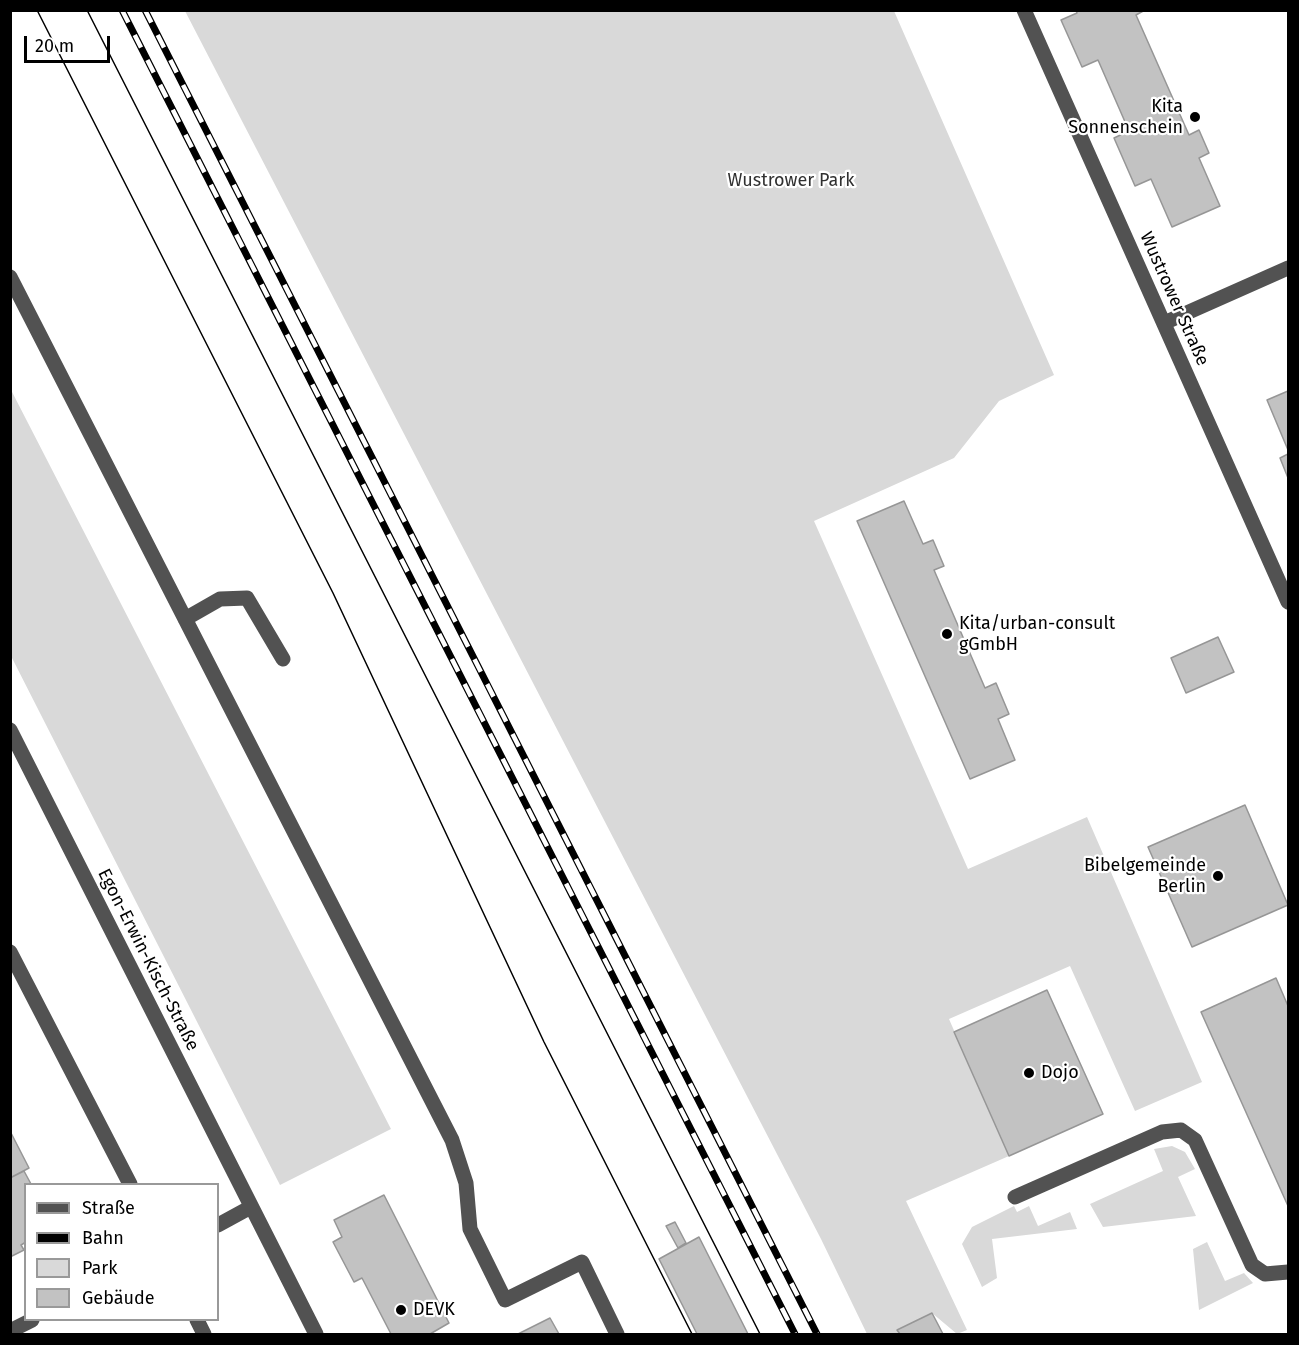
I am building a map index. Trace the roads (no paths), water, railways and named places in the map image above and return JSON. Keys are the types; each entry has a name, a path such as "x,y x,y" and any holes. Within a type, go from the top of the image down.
{"street":[{"name":"Wustrower Straße","path":"1024,10 1288,603"},
{"path":"1164,323 1288,268"},
{"path":"10,277 452,1140 466,1183 470,1229 505,1300 582,1262 616,1335"},
{"path":"185,619 220,599 247,598 283,659"},
{"name":"Egon-Erwin-Kisch-Straße","path":"10,730 316,1335"},
{"path":"10,952 129,1183"},
{"path":"1015,1197 1162,1132 1181,1130 1195,1140 1252,1265 1265,1274 1288,1272"},
{"path":"219,1224 250,1207"},
{"path":"10,1331 30,1321"},
{"path":"197,1321 204,1335"}],"tram line":[{"path":"37,10 333,593 544,1042 692,1334"},
{"path":"87,10 760,1334"}],"railway":[{"path":"122,10 795,1334"},
{"path":"145,10 817,1334"}],"place":[{"name":"Kita Sonnenschein","path":"1195,117"},
{"name":"Kita/urban-consult gGmbH","path":"947,634"},
{"name":"Bibelgemeinde Berlin","path":"1218,876"},
{"name":"Dojo","path":"1029,1073"},
{"name":"DEVK","path":"401,1310"}],"park label":[{"name":"Wustrower Park","path":"791,181"}]}
